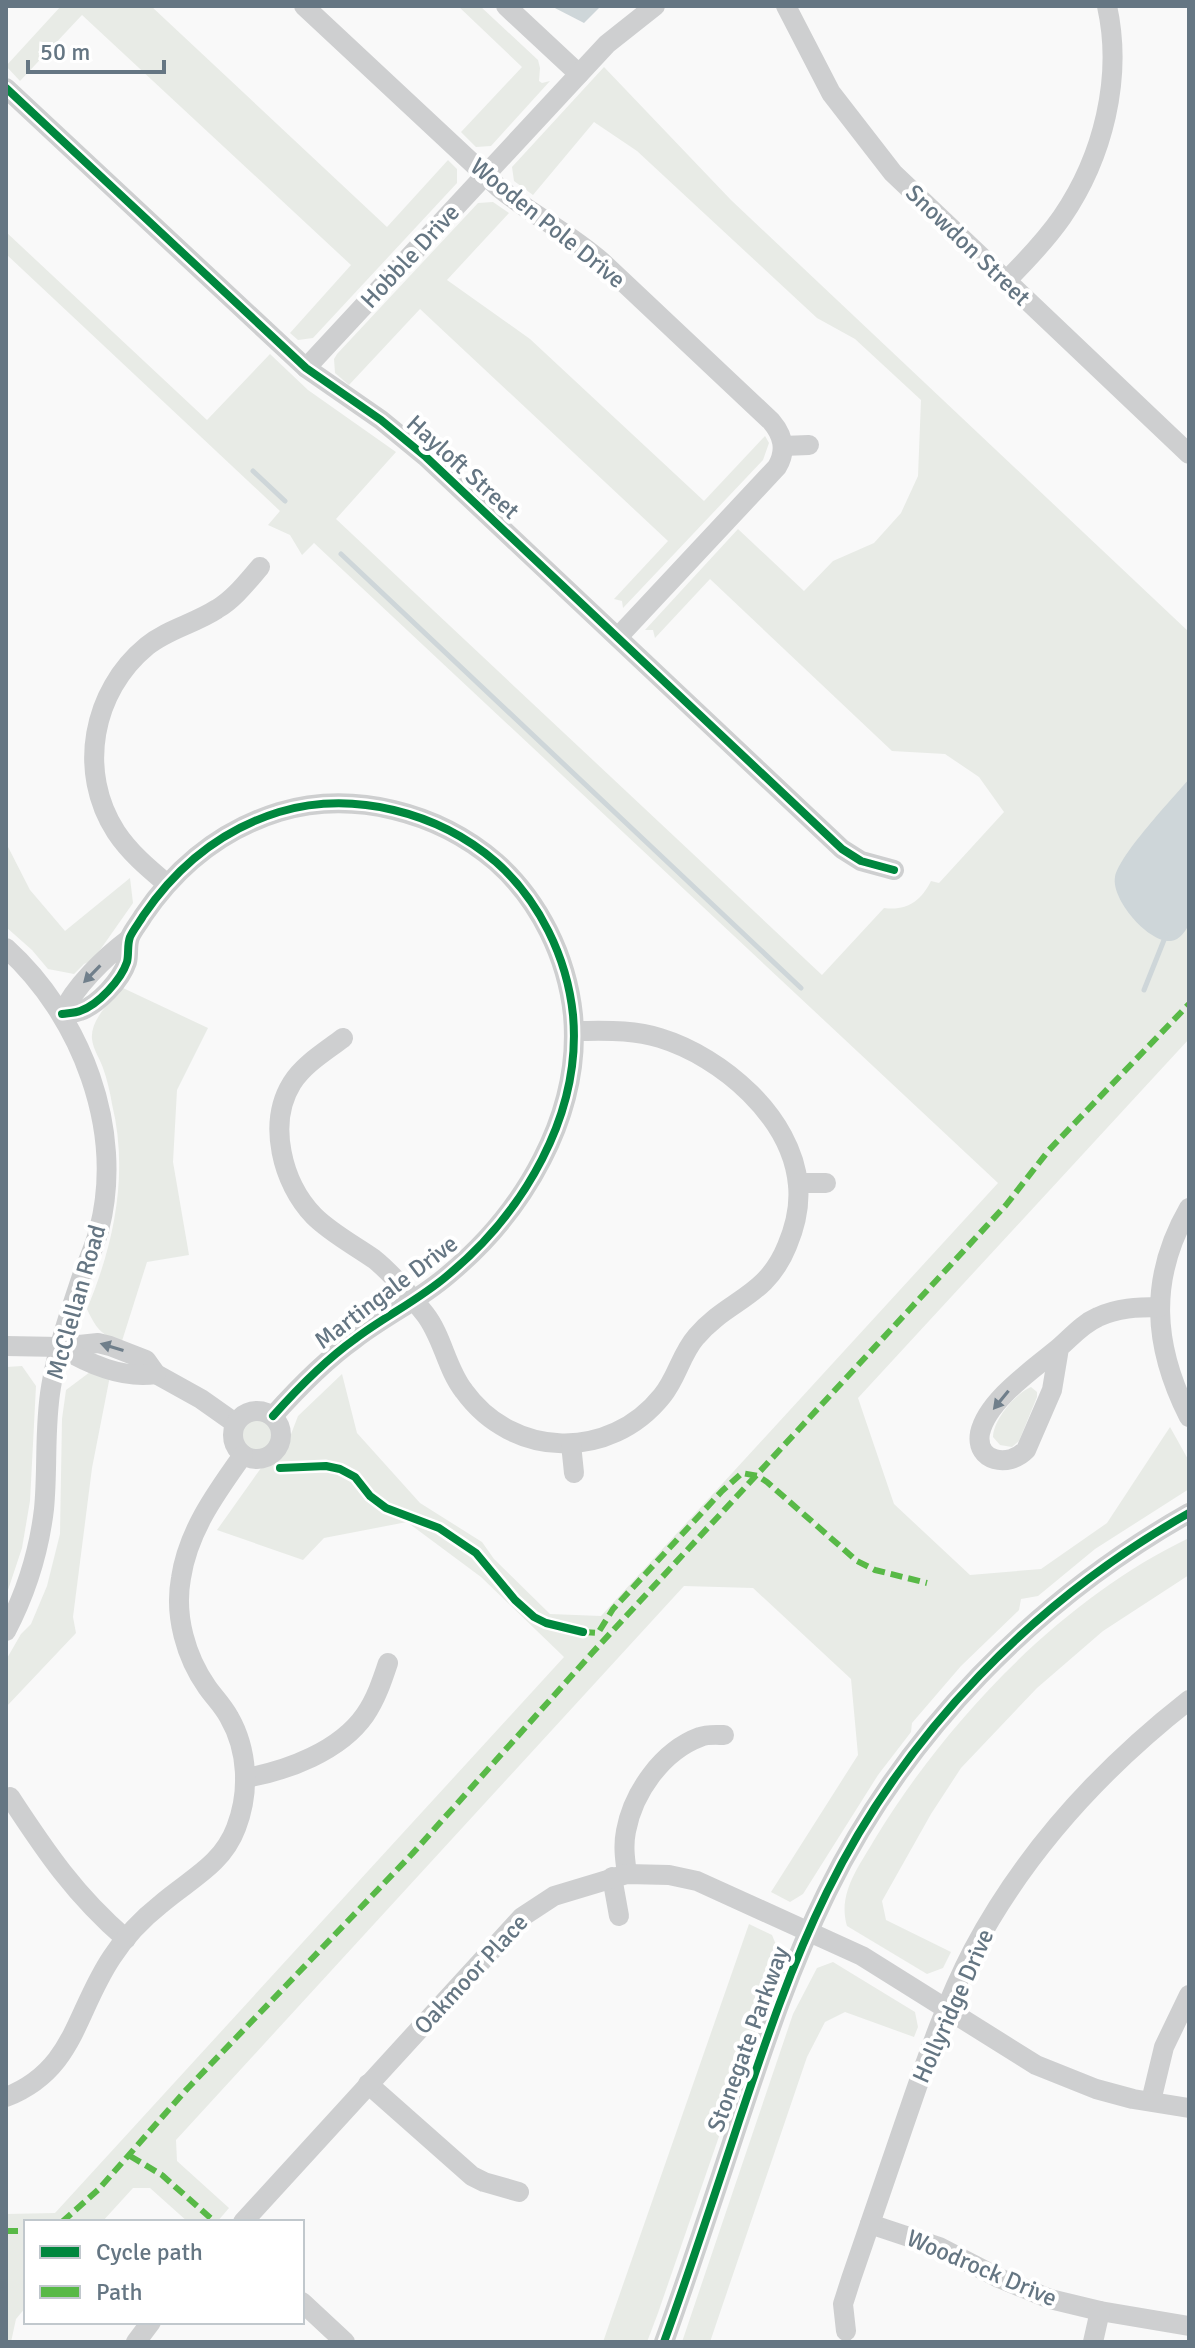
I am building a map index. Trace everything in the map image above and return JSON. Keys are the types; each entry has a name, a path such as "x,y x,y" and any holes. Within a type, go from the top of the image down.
{"street":[{"name":"Wooden Pole Drive","path":"304,6 485,176 519,204 580,243 601,261 771,421 779,432 783,446"},
{"path":"506,6 579,74"},
{"name":"Hobble Drive","path":"306,368 579,74 622,30 655,6"},
{"name":"Snowdon Street","path":"786,6 826,84 861,135 909,190 1189,454"},
{"path":"1006,281 1061,219 1095,155 1108,107 1111,75 1111,28 1107,6"},
{"name":"Hayloft Street","path":"6,88 306,368 416,448 842,849 861,861 894,870"},
{"path":"618,637 774,471 782,457 783,446 809,445"},
{"path":"167,884 133,855 107,816 97,790 93,760 99,716 113,685 134,657 163,635 221,607 260,567"},
{"name":"Martingale Drive","path":"62,1014 81,1011 101,997 117,978 127,962 129,939 167,884 191,860 216,840 278,812 339,804 384,807 413,816 472,844 494,861 521,889 543,922 559,954 569,990 574,1031 572,1069 564,1106 534,1172 495,1228 449,1274 329,1359 273,1416"},
{"name":"McClellan Road","path":"6,948 43,986 62,1014 84,1060 98,1102 106,1172 99,1230 60,1347 47,1416 40,1533 21,1599 6,1631"},
{"path":"343,1038 302,1070 286,1097 279,1131 283,1160 294,1187 313,1215 386,1269 413,1301 438,1336 461,1388 485,1415 516,1433 551,1443 571,1444 606,1437 638,1419 663,1395 695,1338 764,1283 775,1270 790,1237 799,1201 798,1183 790,1154 772,1119 721,1068 689,1049 659,1037 622,1031 574,1031"},
{"path":"798,1183 826,1183"},
{"path":"1189,1208 1170,1248 1159,1307 1167,1367 1189,1417"},
{"path":"1059,1348 1052,1390 1026,1450 1005,1462 987,1455 981,1447 980,1437 988,1417 1015,1383 1059,1348 1071,1334 1100,1316 1128,1308 1159,1307"},
{"path":"6,1346 60,1347 98,1343 110,1346 146,1360 156,1374 201,1399 235,1423"},
{"path":"253,1410 273,1416 282,1436 276,1450 257,1460 243,1455 233,1440 235,1423 253,1410"},
{"path":"571,1444 574,1473"},
{"path":"6,2097 27,2088 57,2062 73,2039 103,1971 126,1939 161,1904 208,1869 224,1850 236,1828 243,1805 245,1778 242,1755 234,1727 200,1677 186,1647 179,1593 188,1546 196,1528 243,1455"},
{"name":"Stonegate Parkway","path":"664,2342 764,2046 809,1931 839,1868 879,1803 958,1699 1015,1641 1063,1599 1131,1548 1189,1513"},
{"path":"245,1778 299,1763 353,1728 377,1696 388,1663"},
{"name":"Hollyridge Drive","path":"846,2331 843,2304 934,2038 973,1950 1047,1836 1091,1786 1189,1700"},
{"path":"619,1916 626,1829 641,1791 669,1757 702,1736 724,1735"},
{"path":"10,1797 73,1888 126,1939"},
{"name":"Oakmoor Place","path":"245,2220 510,1929 535,1906 571,1889 620,1876 669,1875 697,1881 881,1967 1036,2065 1096,2089 1189,2108"},
{"path":"1151,2101 1164,2047 1189,1995"},
{"path":"368,2084 472,2176 519,2192"},
{"name":"Woodrock Drive","path":"870,2224 939,2247 1025,2290 1100,2311 1189,2326"},
{"path":"304,2304 345,2342"},
{"path":"1093,2342 1100,2311"},
{"path":"136,2342 150,2324"}],"shaded area":[{"path":"61,6 151,6 387,227 448,160 457,169 457,183 313,338 298,340 290,333 351,265 82,15 20,81 6,66"},
{"path":"458,6 480,6 538,60 539,81 550,81 491,146 476,147 461,132 522,67"},
{"path":"551,6 601,6 584,23"},
{"path":"604,67 731,200 1189,632 1189,1039 858,1398 894,1504 970,1575 1041,1569 1107,1523 1170,1427 1189,1461 1189,1489 1095,1549 1038,1596 1021,1599 1019,1610 961,1666 912,1723 911,1732 878,1775 803,1894 790,1902 771,1892 858,1755 851,1679 753,1588 684,1586 176,2140 177,2161 229,2208 219,2220 186,2220 150,2188 133,2188 104,2220 24,2220 24,2309 16,2319 11,2342 6,2342 6,2214 55,2213 564,1657 481,1577 407,1522 324,1538 303,1560 217,1530 261,1468 276,1462 283,1455 298,1416 342,1374 357,1433 420,1503 482,1542 494,1559 550,1614 601,1616 998,1183 314,543 302,555 290,535 268,525 280,511 6,254 6,232 207,420 270,354 308,390 396,452 336,519 822,975 884,908 906,906 923,894 931,881 939,883 1004,812 979,777 945,754 892,751 710,579 655,638 653,630 645,630 738,529 804,591 833,561 874,543 901,513 918,476 921,400 855,339 817,318 637,151 594,122 533,195 514,181 512,167"},
{"path":"493,202 509,213 447,280 530,339 704,501 765,436 769,443 763,460 623,608 622,601 614,599 668,541 420,309 349,385 335,373 334,359 337,354 478,203"},
{"path":"1189,779 1189,925 1177,939 1162,940 1133,918 1119,897 1115,877 1136,841"},
{"path":"6,843 30,890 65,931 130,878 133,903 93,960 74,974 48,969 6,927"},
{"path":"123,988 208,1028 177,1090 173,1162 189,1255 147,1262 122,1341 100,1330 87,1309 105,1259 119,1182 117,1130 92,1032 102,1011"},
{"path":"22,1366 36,1386 30,1501 22,1548 6,1596 6,1367"},
{"path":"90,1372 110,1376 92,1468 73,1617 76,1633 6,1707 6,1660 21,1634 31,1624 47,1586 60,1534 62,1419 66,1390"},
{"path":"1031,1387 1037,1392 1037,1397 1019,1441 1012,1447 1000,1445 993,1437 1001,1415 1012,1401"},
{"path":"257,1417 269,1423 275,1435 269,1447 257,1453 245,1447 239,1435 245,1423"},
{"path":"1189,1538 1189,1575 1103,1631 1037,1688 961,1768 931,1814 882,1901 886,1920 951,1952 943,1968 927,1974 847,1926 845,1902 857,1869 905,1793 973,1706 1012,1666 1097,1593 1142,1563"},
{"path":"749,1924 772,1935 781,1957 658,2313 647,2342 603,2342"},
{"path":"833,1962 915,2012 918,2027 914,2037 845,2012 825,2022 807,2057 710,2342 682,2342 793,2014 817,1968"}],"waterway":[{"path":"253,471 285,501"},
{"path":"341,554 801,988"},
{"path":"1144,990 1166,935"}],"marked path":[{"path":"64,2220 98,2190 187,2089 412,1854 593,1652 1006,1205 1049,1150 1189,1004"},
{"path":"583,1632 598,1633 613,1609 742,1473 758,1476 767,1482 857,1561 875,1570 927,1583"},
{"path":"130,2156 162,2175 213,2220"},
{"path":"6,2231 24,2231"}],"cycle path":[{"path":"6,88 306,368 381,420 426,457 842,849 861,861 894,870"},
{"path":"62,1014 87,1008 114,984 127,962 130,937 143,916 170,881 202,852 258,820 307,806 365,805 421,818 448,830 496,862 511,877 538,912 548,931 570,993 573,1052 568,1089 542,1159 523,1192 475,1250 437,1284 333,1356 273,1416"},
{"path":"280,1468 326,1466 355,1477 370,1496 386,1508 439,1528 476,1553 515,1600 534,1617 583,1632"},
{"path":"664,2342 789,1978 827,1892 859,1834 895,1778 935,1725 1027,1629 1132,1548 1189,1513"}]}
